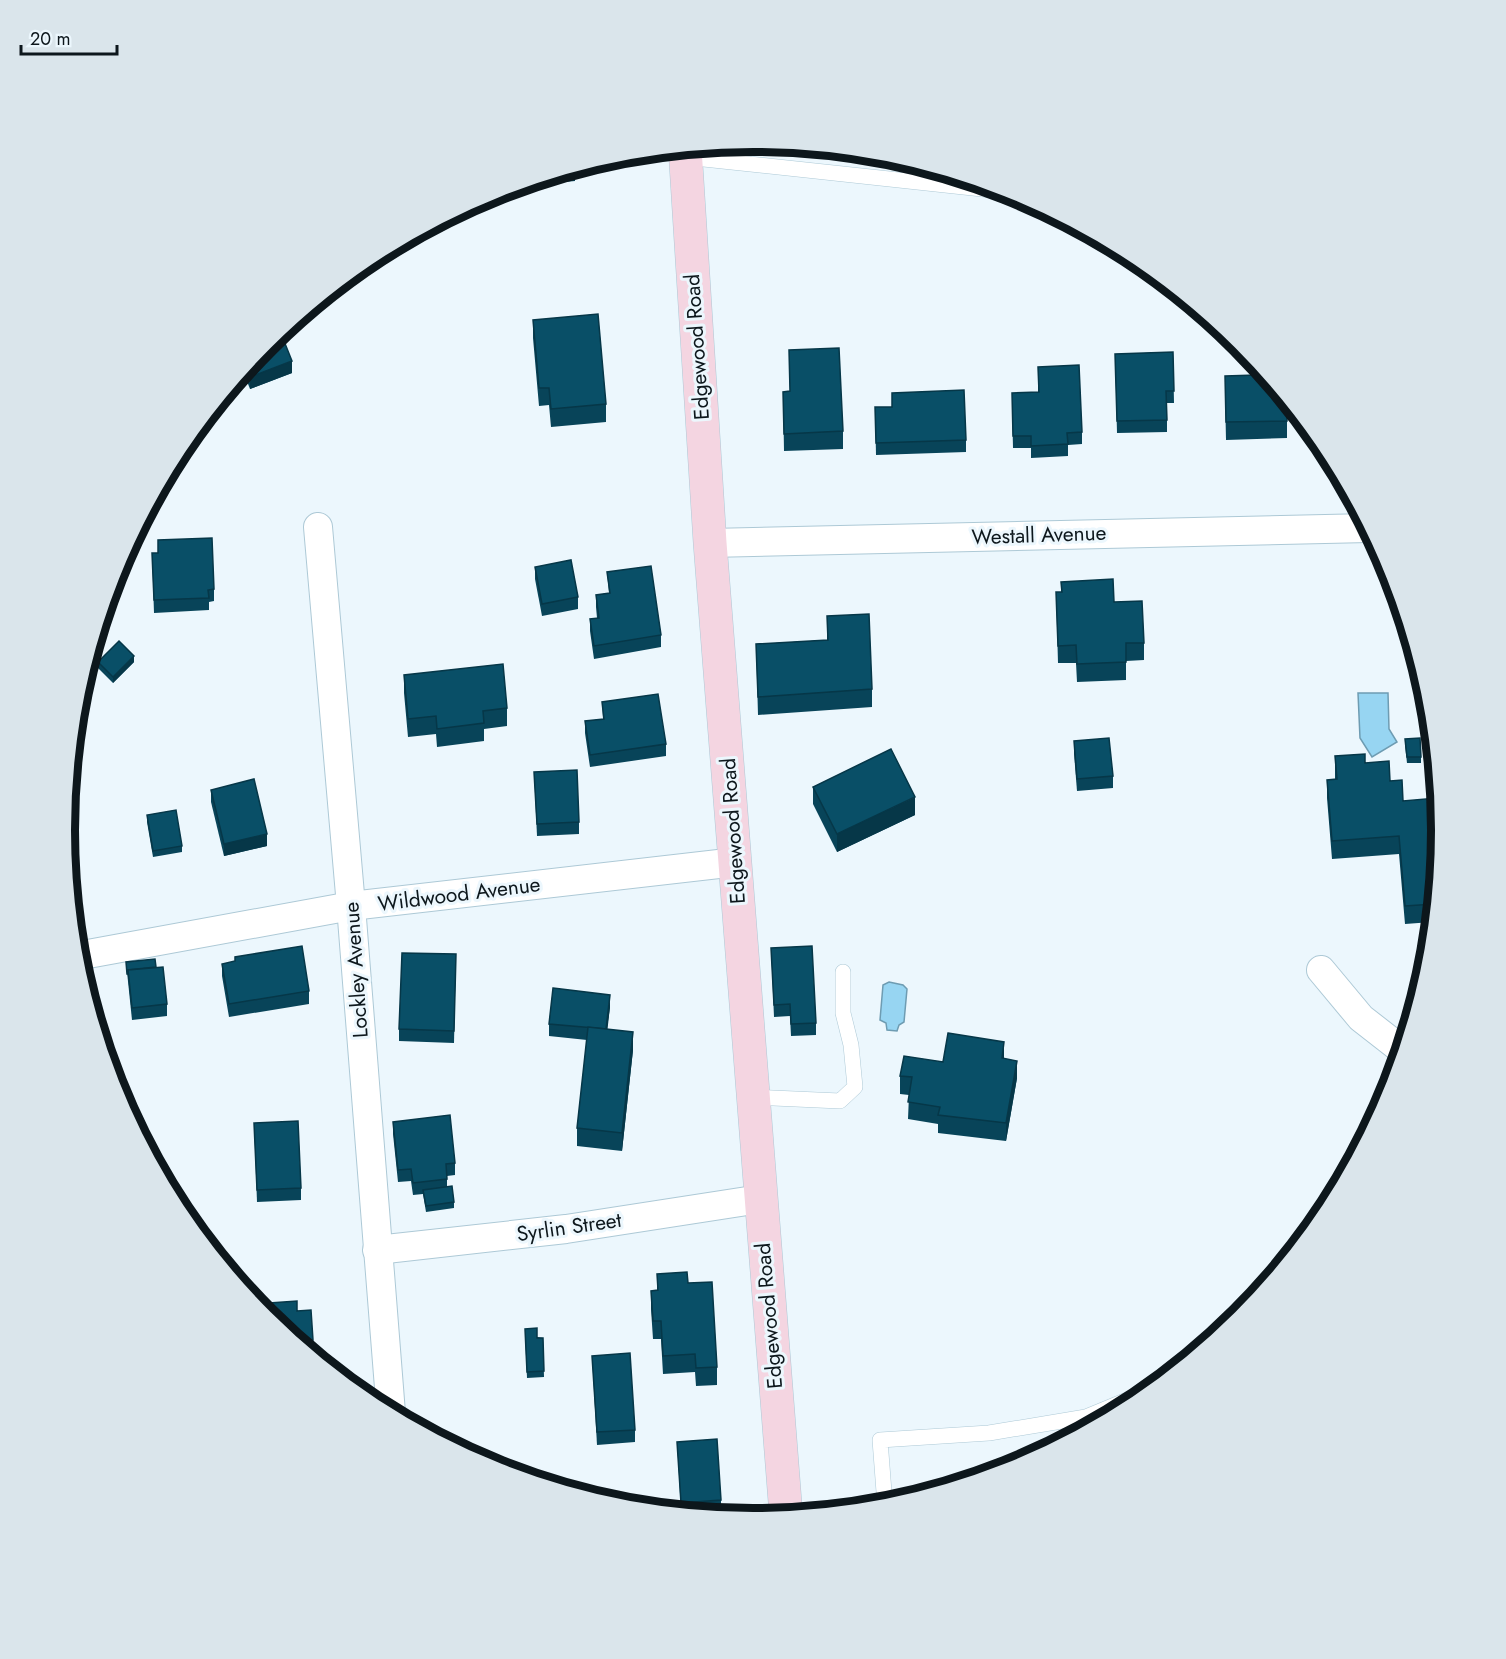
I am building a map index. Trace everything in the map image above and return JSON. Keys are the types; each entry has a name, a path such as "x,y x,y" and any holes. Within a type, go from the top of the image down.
{"street":[{"name":"Edgewood Road","path":"685,155 710,543 785,1507"},
{"name":"Lockley Avenue","path":"318,527 390,1402"},
{"name":"Westall Avenue","path":"710,543 1360,528"},
{"name":"Wildwood Avenue","path":"87,954 351,906 736,862"},
{"path":"1321,970 1361,1018 1396,1045"},
{"name":"Syrlin Street","path":"377,1250 566,1229 760,1199"}],"lane":[{"path":"700,154 972,187"},
{"path":"753,1096 840,1101 855,1087 851,1045 843,1013 843,972"},
{"path":"884,1494 880,1440 989,1433 1086,1417 1103,1410"}],"water":[{"path":"1358,693 1388,693 1389,729 1397,742 1372,757 1360,738"},
{"path":"889,982 903,985 907,989 904,1022 899,1025 897,1031 887,1030 886,1023 880,1020 883,985"}],"building":[{"path":"598,314 606,404 551,409 549,388 539,388 533,320"},
{"path":"284,341 292,361 249,375"},
{"path":"839,348 843,431 784,434 783,392 790,391 789,350"},
{"path":"1173,352 1174,391 1166,391 1167,420 1117,421 1115,354"},
{"path":"1079,365 1082,432 1067,433 1068,444 1031,446 1031,436 1013,436 1012,393 1039,392 1038,367"},
{"path":"1256,375 1287,412 1287,421 1226,422 1225,376"},
{"path":"964,390 966,440 876,443 875,407 892,407 892,393"},
{"path":"212,538 214,589 208,590 209,598 154,600 152,553 158,553 158,540"},
{"path":"571,560 578,597 542,604 535,567"},
{"path":"651,566 661,635 594,646 590,619 599,618 596,595 610,593 607,572"},
{"path":"1113,579 1114,602 1142,601 1144,643 1126,643 1126,662 1077,664 1076,645 1058,646 1056,592 1062,592 1061,582"},
{"path":"869,614 872,689 758,697 756,644 828,640 827,616"},
{"path":"119,641 134,656 113,677 98,662"},
{"path":"503,664 507,708 483,711 484,723 437,729 436,716 408,719 404,675"},
{"path":"658,694 666,744 590,755 585,721 604,719 602,702"},
{"path":"1109,738 1113,776 1077,779 1074,741"},
{"path":"1420,738 1421,757 1407,757 1405,739"},
{"path":"891,749 915,797 837,834 813,787"},
{"path":"1365,754 1365,763 1389,761 1390,781 1402,780 1403,801 1430,799 1430,874 1427,905 1405,906 1399,836 1332,841 1327,780 1337,779 1335,756"},
{"path":"577,770 579,822 537,824 534,772"},
{"path":"254,779 267,834 224,844 211,790"},
{"path":"176,810 182,846 153,851 147,815"},
{"path":"302,946 309,991 229,1004 222,964 235,961 235,957"},
{"path":"812,946 816,1023 791,1024 790,1004 774,1005 771,948"},
{"path":"402,953 456,954 454,1031 399,1029"},
{"path":"155,959 156,967 128,970 127,974 126,962"},
{"path":"163,967 167,1004 132,1008 128,970"},
{"path":"553,988 610,995 606,1029 549,1024"},
{"path":"588,1027 633,1032 622,1133 577,1128"},
{"path":"948,1033 1004,1042 1002,1058 1017,1061 1006,1123 938,1115 940,1107 908,1102 912,1077 900,1076 904,1056 943,1062"},
{"path":"450,1115 455,1163 446,1164 447,1179 413,1183 411,1169 398,1170 393,1122"},
{"path":"298,1121 301,1188 257,1190 254,1123"},
{"path":"452,1186 454,1202 426,1206 423,1190"},
{"path":"687,1272 688,1283 712,1282 717,1367 696,1368 695,1354 663,1356 661,1321 653,1321 651,1291 658,1290 657,1274"},
{"path":"297,1301 297,1311 311,1310 313,1340 306,1339 268,1303"},
{"path":"537,1328 537,1338 543,1338 544,1371 527,1372 525,1329"},
{"path":"630,1353 635,1430 597,1432 592,1356"},
{"path":"717,1439 721,1500 681,1503 677,1442"}]}
